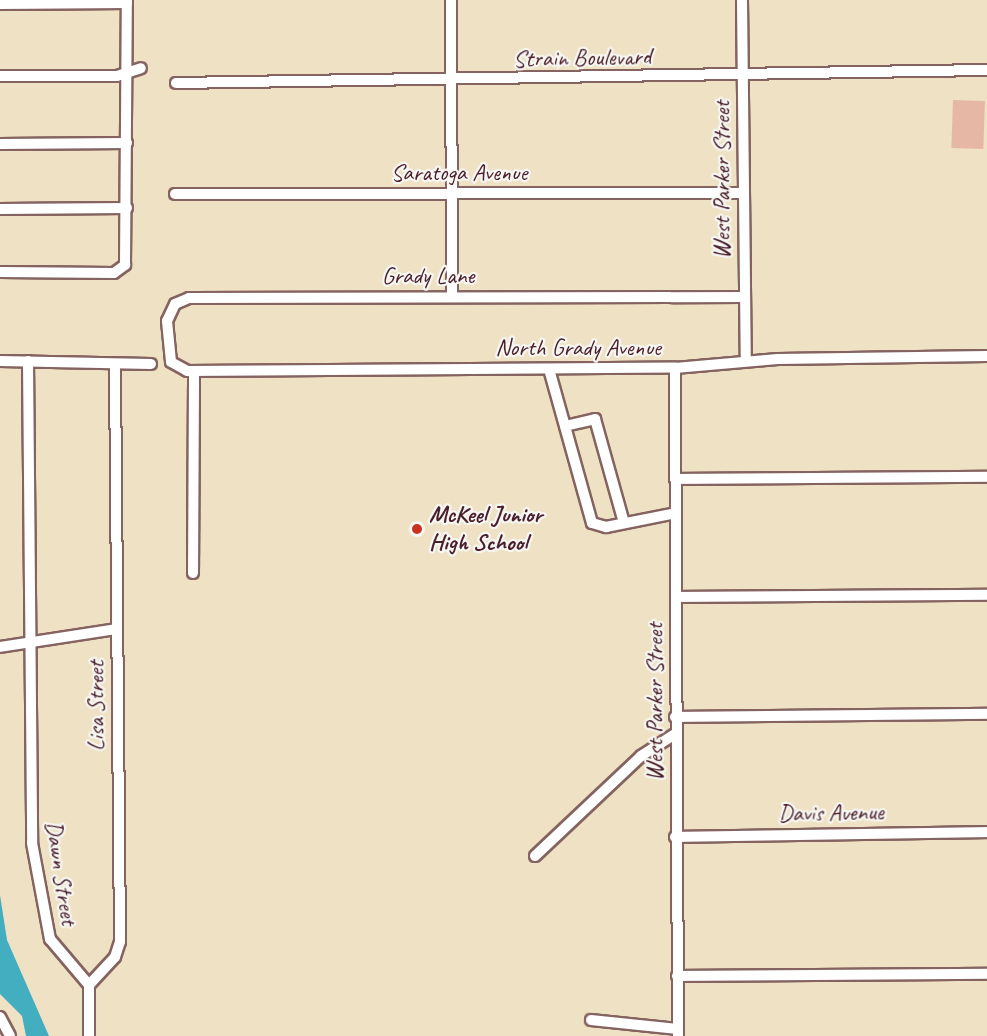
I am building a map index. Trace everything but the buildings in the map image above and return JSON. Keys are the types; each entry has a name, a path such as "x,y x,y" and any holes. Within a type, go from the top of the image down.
{"street":[{"path":"451,0 452,297"},
{"name":"West Parker Street","path":"742,0 743,297 747,360"},
{"path":"0,4 127,2 127,208 123,267 114,273 0,272"},
{"path":"0,76 127,75 141,68"},
{"name":"Strain Boulevard","path":"176,83 733,77 742,71 987,70"},
{"path":"0,144 127,143"},
{"name":"Saratoga Avenue","path":"175,194 743,193"},
{"path":"0,209 127,208"},
{"name":"Grady Lane","path":"171,362 167,321 182,299 743,297"},
{"name":"North Grady Avenue","path":"171,362 194,371 549,369 675,368 747,360 987,357"},
{"path":"0,361 151,364"},
{"name":"Dawn Street","path":"28,361 30,819 39,898 54,946 89,985"},
{"name":"Lisa Street","path":"89,985 115,957 120,942 115,364"},
{"name":"West Parker Street","path":"675,368 675,837 678,1033"},
{"path":"549,369 592,523 624,523 676,513"},
{"path":"193,573 194,371"},
{"path":"565,426 595,419 624,523"},
{"path":"675,479 987,477"},
{"path":"676,597 987,595"},
{"path":"0,647 116,629"},
{"path":"675,717 987,714"},
{"path":"535,856 641,756 675,734"},
{"name":"Davis Avenue","path":"675,837 987,832"},
{"path":"677,976 987,974"},
{"path":"89,985 89,1036"},
{"path":"0,1017 10,1036"},
{"path":"591,1020 678,1033"}],"water":[{"path":"0,895 7,940 49,1036 26,1036 22,1016 0,994"}],"place":[{"name":"McKeel Junior High School","path":"417,529"}]}
